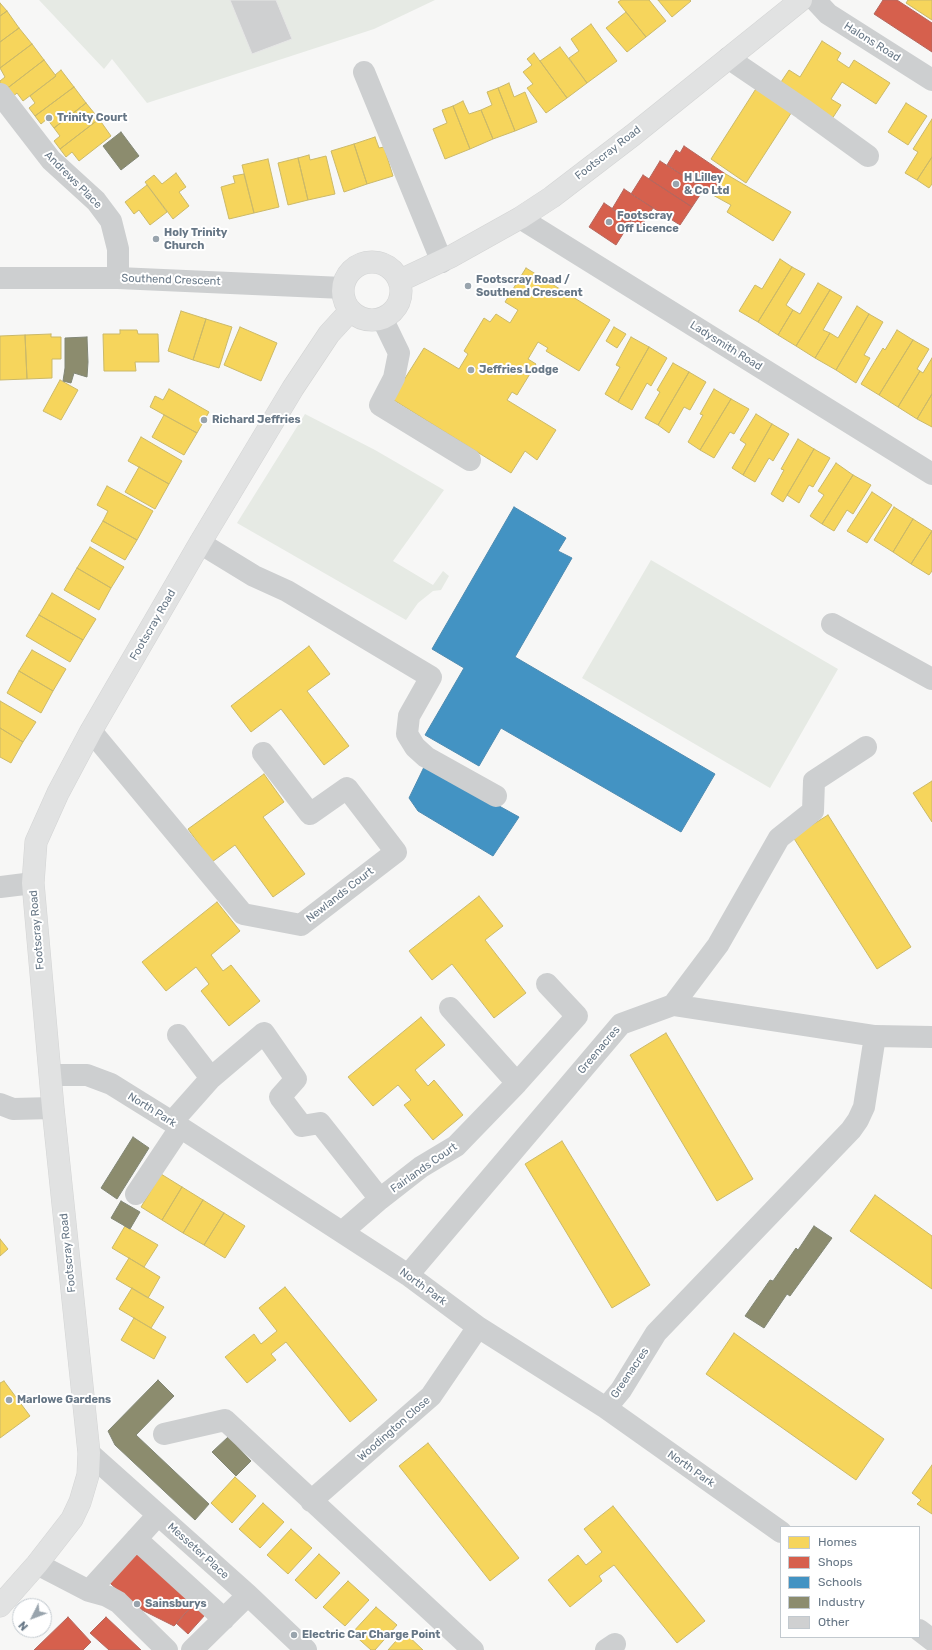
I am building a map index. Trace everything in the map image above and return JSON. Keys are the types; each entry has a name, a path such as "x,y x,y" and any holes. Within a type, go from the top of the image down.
{"main road":[{"name":"Footscray Road","path":"399,281 442,262 520,218 552,197 801,0"},
{"path":"374,262 384,265 394,272 399,281 401,291 399,301 394,309 382,318 367,320 358,317 350,311 343,297 343,288 346,277 353,268 363,263 374,262"},
{"name":"Footscray Road","path":"0,1606 37,1564 72,1519 80,1502 88,1476 89,1453 53,1108 33,884 36,842 58,793 92,730 200,543 293,388 329,334 350,311"}],"street":[{"name":"Halons Road","path":"815,0 828,14 932,80"},
{"path":"728,58 803,109 868,156"},
{"path":"364,72 442,262"},
{"name":"Andrews Place","path":"0,94 51,160 96,201 111,221 118,249 118,278"},
{"name":"Ladysmith Road","path":"520,218 932,474"},
{"name":"Southend Crescent","path":"0,278 118,278 343,288"},
{"path":"382,318 399,353 394,378 380,405 470,460"},
{"path":"200,543 254,576 287,591 431,677 409,716 407,734 414,748 426,757 496,796"},
{"path":"832,624 932,679"},
{"name":"Newlands Court","path":"92,730 243,914 301,925 396,852 347,788 310,814 263,753"},
{"path":"673,1005 718,945 779,838 813,811 814,781 866,746"},
{"path":"0,887 33,884"},
{"name":"Fairlands Court","path":"342,1232 380,1199 421,1167 456,1146 517,1083 577,1016 547,984"},
{"name":"Greenacres","path":"408,1275 621,1024 673,1005 875,1036 932,1037"},
{"path":"450,1008 517,1083"},
{"name":"Fairlands Court","path":"136,1194 176,1125 211,1078 264,1033 296,1079 280,1097 302,1126 320,1123 380,1199"},
{"path":"178,1035 211,1078"},
{"name":"Greenacres","path":"606,1408 621,1390 656,1333 851,1130 864,1107 875,1036"},
{"name":"North Park","path":"51,1075 87,1074 111,1084 408,1275 478,1326 606,1408 780,1531"},
{"path":"0,1104 13,1109 53,1108"},
{"name":"Woodington Close","path":"311,1501 431,1396 478,1326"},
{"path":"164,1434 225,1420 473,1650"},
{"name":"Messeter Place","path":"89,1453 248,1595 306,1650"},
{"path":"89,1591 158,1515"},
{"path":"136,1539 224,1619"},
{"path":"37,1564 89,1591 107,1596 118,1602 167,1650"},
{"path":"192,1650 248,1595"},
{"path":"920,1631 932,1640"}],"shaded area":[{"path":"39,0 435,0 374,29 147,103 112,59 104,69"},
{"path":"305,414 375,450 444,490 393,561 433,585 443,571 449,576 441,590 433,591 418,603 406,620 237,523"},
{"path":"651,560 838,669 770,788 582,678"}],"building: Homes":[{"path":"621,0 649,0 666,21 646,37 618,2"},
{"path":"658,0 690,0 691,1 672,17"},
{"path":"908,0 932,0 932,20 906,3"},
{"path":"0,3 7,11 0,16"},
{"path":"7,11 19,28 0,42 0,16"},
{"path":"626,12 646,37 627,52 606,28"},
{"path":"591,24 617,61 587,83 569,58 579,51 571,39"},
{"path":"19,28 32,44 0,68 0,42"},
{"path":"822,41 841,53 837,60 849,68 854,60 890,83 876,104 842,82 831,99 841,105 830,122 777,88 789,70 800,77"},
{"path":"32,44 44,60 5,90 0,83 0,81 5,77 0,68"},
{"path":"560,47 587,83 567,98 540,61"},
{"path":"534,53 567,98 546,113 527,88 533,84 523,72 532,65 527,59"},
{"path":"44,60 56,76 23,101 17,93 11,98 5,90"},
{"path":"61,70 74,87 35,116 29,108 35,103 30,96 56,76 55,75"},
{"path":"509,83 514,97 525,92 537,122 515,131 498,88"},
{"path":"759,84 795,107 746,183 711,159"},
{"path":"74,87 86,103 54,128 47,119 41,124 35,116"},
{"path":"498,88 515,131 493,139 481,110 492,105 487,92"},
{"path":"463,101 469,114 481,110 493,139 470,149 453,106"},
{"path":"86,103 99,119 60,149 54,141 60,136 54,128"},
{"path":"906,103 927,116 908,145 888,132"},
{"path":"453,106 470,149 445,159 433,129 447,123 442,110"},
{"path":"99,119 111,136 79,161 72,152 66,157 60,149"},
{"path":"932,119 932,157 917,180 905,173 918,152 913,149"},
{"path":"375,137 379,148 384,147 393,176 367,184 354,144"},
{"path":"354,144 367,184 344,192 331,151"},
{"path":"309,155 310,160 326,156 335,194 308,200 298,158"},
{"path":"932,157 932,184 929,188 917,180"},
{"path":"298,158 308,200 288,205 278,163"},
{"path":"268,159 279,207 254,213 242,165"},
{"path":"176,173 186,187 179,192 189,206 173,219 145,182 154,175 162,184"},
{"path":"724,173 791,212 773,241 727,212 731,205 711,194"},
{"path":"244,174 254,213 229,219 221,187 235,183 233,176"},
{"path":"147,185 167,212 150,225 139,210 134,214 125,202"},
{"path":"780,259 792,267 758,322 739,311 755,285 762,289"},
{"path":"792,267 805,274 786,305 793,310 778,335 758,322"},
{"name":"Jeffries Lodge","path":"526,268 610,320 579,371 546,351 548,348 538,342 528,359 536,364 517,395 512,392 507,400 556,430 537,460 525,451 511,473 392,399 424,348 459,369 468,354 464,351 484,318 490,322 496,314 510,323 518,310 505,302"},
{"path":"818,283 830,290 796,346 778,335 793,310 800,314"},
{"path":"830,290 842,297 823,330 830,333 815,358 796,346"},
{"path":"857,306 869,314 836,370 815,358 830,333 838,338"},
{"path":"181,311 206,319 193,360 168,351"},
{"path":"869,314 883,322 864,355 870,358 856,383 836,370"},
{"path":"206,319 232,327 219,368 193,360"},
{"path":"240,327 277,343 261,381 224,365"},
{"path":"614,327 626,334 617,348 606,341"},
{"path":"120,330 137,330 138,334 158,334 159,362 135,362 136,371 104,371 103,334 120,334"},
{"path":"897,330 913,340 879,395 861,384 883,348 885,350"},
{"path":"51,334 51,337 61,337 61,359 52,359 52,378 27,379 25,335"},
{"path":"25,335 27,379 0,380 0,336"},
{"path":"631,337 649,347 618,402 605,394 620,367 616,365"},
{"path":"913,340 929,349 917,369 920,371 898,407 879,395"},
{"path":"649,347 667,358 651,386 647,383 632,410 618,402"},
{"path":"932,358 932,394 917,419 898,407 920,371 923,373"},
{"path":"673,363 689,372 658,425 645,418 660,392 657,390"},
{"path":"689,372 706,382 690,410 684,407 669,433 658,425"},
{"path":"60,380 78,390 61,420 43,411"},
{"path":"169,389 209,412 197,433 150,407 155,396 163,400"},
{"path":"714,389 731,399 700,450 688,442 703,415 700,414"},
{"path":"932,394 932,427 917,419"},
{"path":"731,399 749,409 734,434 730,432 714,458 700,450"},
{"path":"756,414 772,424 743,475 732,468 746,444 740,440"},
{"path":"164,415 197,433 184,455 152,437"},
{"path":"772,424 789,434 773,461 769,458 755,482 743,475"},
{"path":"141,437 182,461 169,484 128,461"},
{"path":"798,439 814,449 783,502 771,494 784,470 781,469"},
{"path":"814,449 830,458 813,487 809,485 799,503 787,495"},
{"path":"836,463 853,475 822,524 810,516 824,495 818,491"},
{"path":"139,467 169,484 155,509 125,492"},
{"path":"853,475 871,485 853,514 847,510 834,531 822,524"},
{"path":"107,486 153,511 137,540 103,521 108,511 97,505"},
{"path":"872,492 892,505 867,543 847,531"},
{"path":"894,507 913,519 893,552 874,540"},
{"path":"913,519 932,531 911,564 893,552"},
{"path":"103,521 137,540 125,560 91,541"},
{"path":"932,531 932,571 929,575 911,564"},
{"path":"90,547 124,567 111,588 77,568"},
{"path":"77,568 111,588 99,610 64,590"},
{"path":"52,593 96,619 83,640 39,615"},
{"path":"39,615 83,640 70,662 26,636"},
{"path":"309,646 330,674 307,691 349,746 324,765 281,709 251,732 231,706"},
{"path":"32,650 66,669 53,691 19,671"},
{"path":"19,671 53,691 41,713 7,693"},
{"path":"0,701 36,722 23,742 0,728"},
{"path":"0,728 23,742 11,763 0,757"},
{"path":"264,774 284,802 263,817 305,874 273,897 235,845 212,862 188,829"},
{"path":"932,781 932,822 913,793"},
{"path":"828,815 911,947 877,969 793,837"},
{"path":"479,896 503,926 485,940 526,993 494,1018 452,964 432,980 409,951"},
{"path":"217,902 240,931 211,955 223,971 231,965 260,1001 229,1026 201,991 209,984 196,967 166,991 142,962"},
{"path":"421,1017 445,1045 415,1070 428,1086 434,1080 463,1115 433,1140 404,1105 411,1100 398,1085 373,1106 348,1077"},
{"path":"666,1033 753,1179 717,1201 630,1055"},
{"path":"562,1141 650,1285 612,1308 525,1164"},
{"path":"161,1174 182,1187 162,1220 141,1207"},
{"path":"182,1187 203,1200 183,1233 162,1220"},
{"path":"875,1195 932,1236 932,1289 850,1231"},
{"path":"203,1200 224,1213 204,1245 183,1233"},
{"path":"224,1213 245,1226 225,1258 204,1245"},
{"path":"125,1226 158,1245 144,1267 112,1248"},
{"path":"0,1239 8,1249 0,1256"},
{"path":"129,1258 160,1277 148,1298 116,1279"},
{"path":"285,1287 377,1400 350,1422 286,1342 271,1354 276,1360 247,1383 225,1357 254,1334 261,1344 277,1331 259,1308"},
{"path":"132,1288 164,1307 151,1328 119,1309"},
{"path":"134,1318 166,1337 154,1359 121,1340"},
{"path":"734,1333 884,1439 856,1480 706,1374"},
{"name":"Marlowe Gardens","path":"4,1381 30,1416 0,1438 0,1383"},
{"path":"428,1443 519,1558 490,1581 399,1466"},
{"path":"932,1465 932,1514 917,1504 921,1500 912,1493"},
{"path":"235,1477 256,1496 232,1523 211,1503"},
{"path":"263,1503 284,1522 260,1548 239,1529"},
{"path":"613,1506 705,1621 677,1643 614,1565 599,1576 602,1581 570,1607 548,1580 578,1555 586,1565 602,1552 584,1529"},
{"path":"291,1529 312,1548 288,1574 267,1555"},
{"path":"319,1554 340,1573 316,1599 295,1580"},
{"path":"348,1581 369,1600 345,1626 323,1607"},
{"path":"376,1607 397,1625 375,1650 371,1650 352,1633"},
{"path":"404,1632 423,1650 388,1650"}],"building: Shops":[{"path":"883,0 897,0 932,23 932,52 874,14"},
{"path":"684,146 724,173 711,194 667,165 676,150 680,153"},
{"path":"660,161 704,189 692,207 649,179"},
{"path":"643,175 692,207 680,225 631,194"},
{"path":"624,189 653,208 641,227 612,209"},
{"path":"604,203 631,221 616,245 589,227"},
{"path":"140,1535 196,1602 174,1626 138,1608 102,1576"},
{"path":"194,1604 205,1615 188,1634 176,1623"},
{"path":"68,1617 91,1642 83,1650 34,1650 46,1638 52,1638 52,1633"},
{"path":"106,1617 141,1650 109,1650 90,1633"}],"building: Schools":[{"path":"514,507 566,538 558,551 572,558 515,657 715,774 681,832 501,728 479,766 425,735 464,668 432,649"},
{"path":"425,765 519,817 493,856 418,811 409,798"}],"building: Industry":[{"path":"121,132 139,156 121,170 103,146"},
{"path":"87,337 87,377 74,373 71,383 63,381 65,368 65,338"},
{"path":"133,1137 149,1148 117,1199 101,1188"},
{"path":"121,1201 140,1212 130,1229 111,1218"},
{"path":"814,1226 832,1238 790,1296 787,1294 764,1328 745,1316 770,1280 773,1281 796,1248 798,1250"},
{"path":"158,1380 174,1396 136,1435 209,1504 195,1520 115,1445 108,1431"},
{"path":"228,1437 251,1461 236,1476 212,1452"}],"building: Other":[{"path":"230,0 276,0 292,39 252,54"}],"place":[{"name":"Trinity Court","path":"49,118"},
{"name":"H Lilley & Co Ltd","path":"676,184"},
{"name":"Footscray Off Licence","path":"609,222"},
{"name":"Holy Trinity Church","path":"156,239"},
{"name":"Footscray Road / Southend Crescent","path":"468,286"},
{"name":"Jeffries Lodge","path":"471,370"},
{"name":"Richard Jeffries","path":"204,420"},
{"name":"Marlowe Gardens","path":"9,1400"},
{"name":"Sainsburys","path":"137,1604"},
{"name":"Electric Car Charge Point","path":"294,1635"}]}
